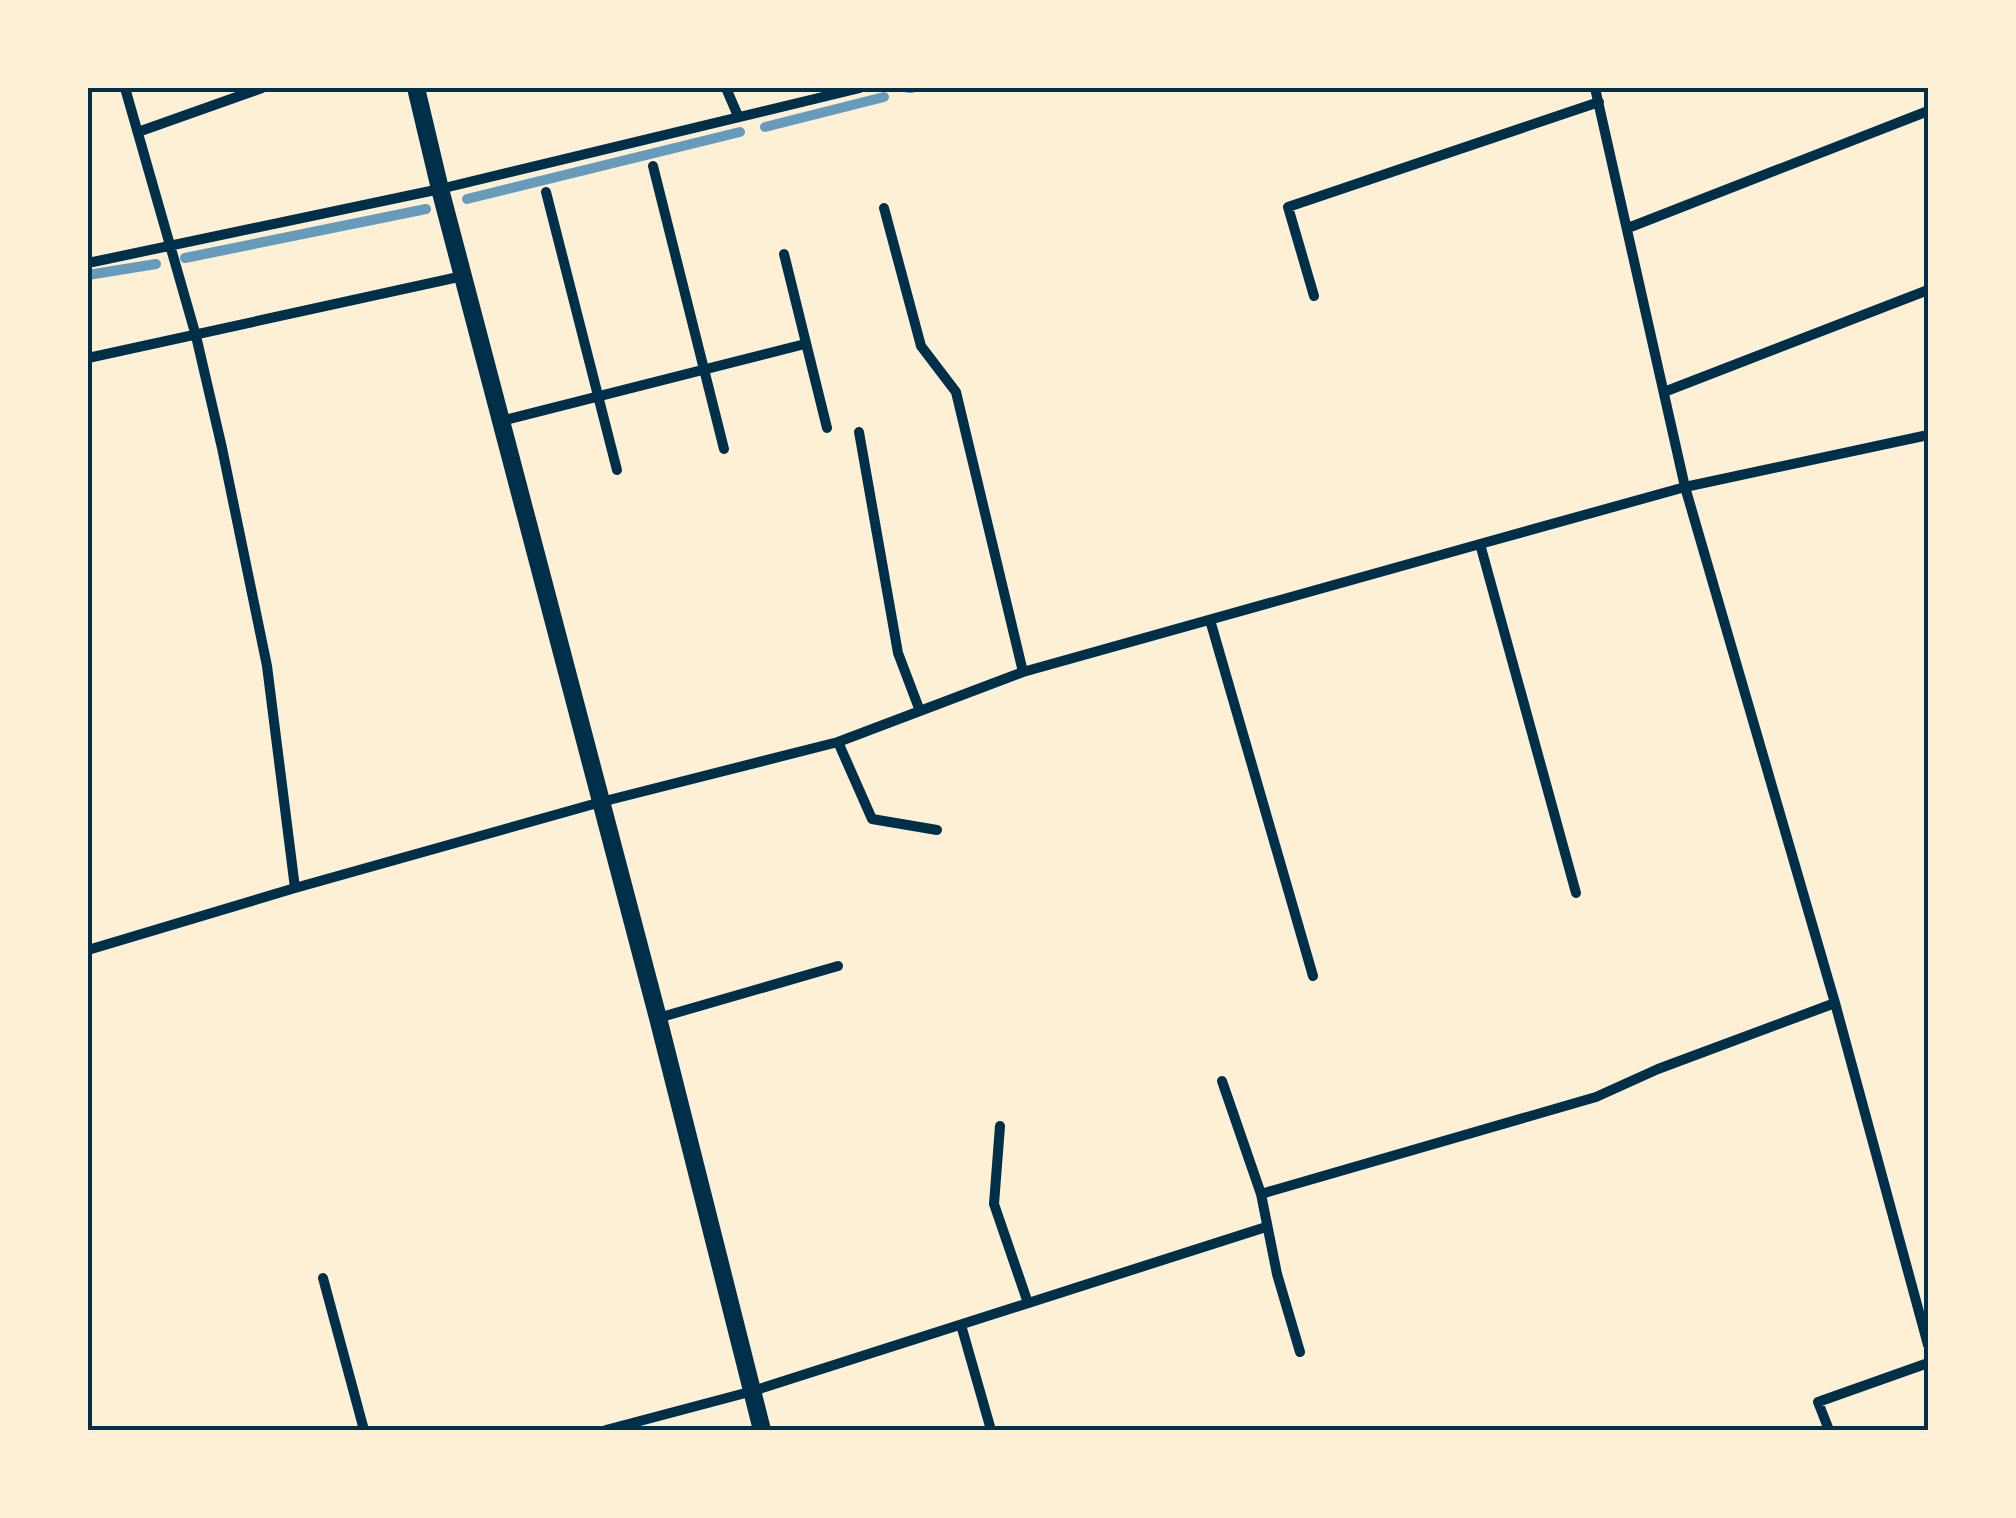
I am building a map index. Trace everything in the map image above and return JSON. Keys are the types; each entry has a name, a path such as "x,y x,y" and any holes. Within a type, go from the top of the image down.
{"street":[{"path":"125,88 172,246 222,448 268,666 294,888"},
{"path":"138,132 262,88"},
{"path":"416,88 762,1430"},
{"path":"726,88 738,116"},
{"path":"88,263 440,189 860,88"},
{"path":"1595,88 1685,487 1836,1004 1928,1345"},
{"path":"1314,296 1288,207 1599,102"},
{"path":"1628,228 1928,110"},
{"path":"652,166 724,449"},
{"path":"546,192 617,470"},
{"path":"884,208 921,346 956,392 1023,672"},
{"path":"784,254 827,428"},
{"path":"88,358 463,276"},
{"path":"1664,392 1928,290"},
{"path":"501,421 805,344"},
{"path":"860,432 898,653 920,711"},
{"path":"88,950 601,802 838,742 1023,672 1480,544 1685,487 1928,435"},
{"path":"1480,544 1576,893"},
{"path":"1210,620 1313,976"},
{"path":"838,742 872,819 937,830"},
{"path":"658,1018 838,966"},
{"path":"1260,1194 1596,1097 1658,1069 1836,1004"},
{"path":"1222,1081 1260,1194 1300,1352"},
{"path":"1000,1126 994,1204 1028,1303"},
{"path":"606,1430 753,1391 1266,1227"},
{"path":"323,1278 364,1430"},
{"path":"962,1325 991,1430"},
{"path":"1830,1430 1818,1402 1928,1362"}],"waterway":[{"path":"765,127 884,97"},
{"path":"467,199 740,132"},
{"path":"185,258 426,209"},
{"path":"88,275 156,264"}]}
